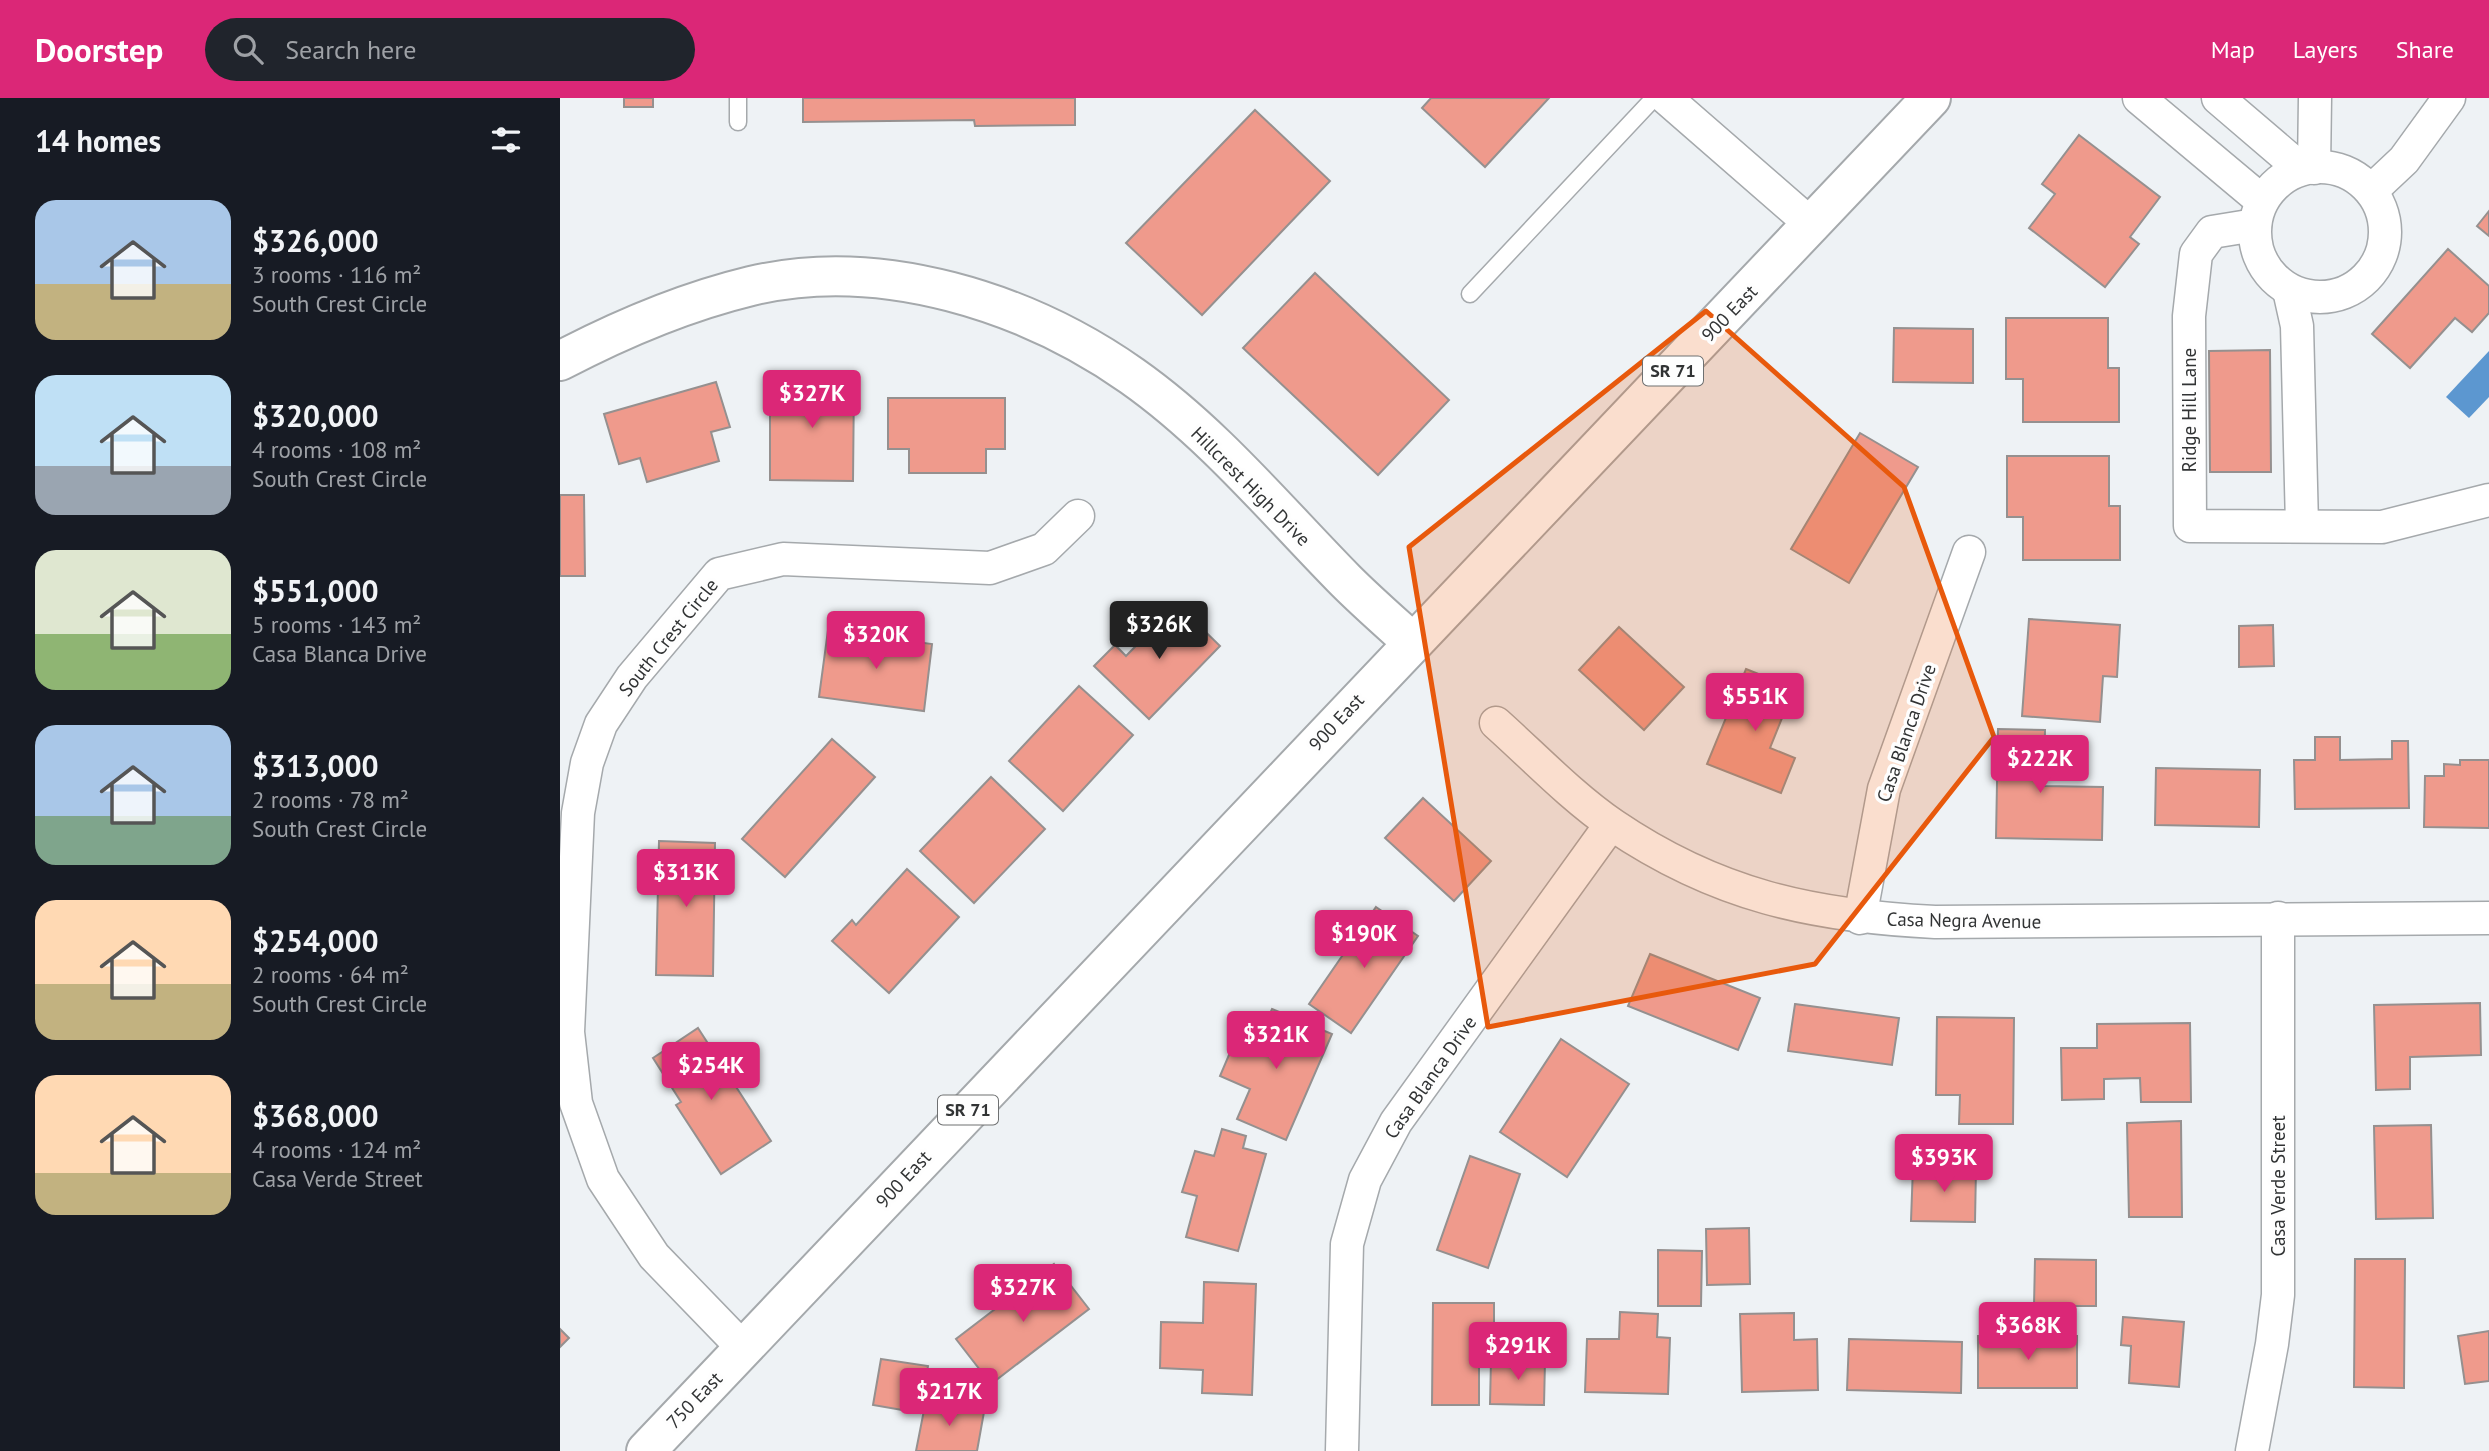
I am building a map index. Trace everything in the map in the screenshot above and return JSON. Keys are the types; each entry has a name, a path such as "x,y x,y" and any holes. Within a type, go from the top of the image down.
{"main road":[{"name":"900 East","path":"743,1348 1412,642 1813,226 1931,98"},
{"name":"Hillcrest High Drive","path":"560,361 662,313 753,286 826,277 867,279 895,281 980,299 1057,332 1132,376 1222,452 1348,583 1412,642"},
{"name":"750 East","path":"646,1451 743,1348"}],"street":[{"path":"1666,98 1813,226"},
{"path":"2138,98 2258,213"},
{"path":"2218,98 2308,168"},
{"path":"2308,168 2315,98"},
{"path":"2371,191 2404,160 2449,98"},
{"path":"2327,167 2351,174 2371,191 2383,214 2386,239 2378,263 2362,283 2339,295 2313,297 2289,290 2269,273 2257,251 2258,213 2278,181 2308,168 2327,167"},
{"name":"Ridge Hill Lane","path":"2258,213 2212,232 2196,254 2189,316 2190,526 2382,527 2489,500"},
{"path":"2289,290 2297,326 2302,525"},
{"name":"South Crest Circle","path":"743,1348 647,1245 603,1179 576,1103 568,1032 578,813 587,763 601,724 632,677 719,574 783,559 990,568 1044,549 1078,516"},
{"name":"Casa Blanca Drive","path":"1860,918 1884,789 1969,552"},
{"name":"Casa Negra Avenue","path":"1496,723 1611,824 1665,857 1716,881 1776,902 1860,918 1935,922 2489,918"},
{"name":"Casa Blanca Drive","path":"1342,1451 1347,1244 1364,1180 1396,1122 1611,824"},
{"name":"Casa Verde Street","path":"2252,1451 2278,1295 2278,918"}],"lane":[{"path":"738,98 738,122"},
{"path":"1470,294 1654,98"}],"highlighted area":[{"path":"1706,311 1904,487 1994,737 1815,964 1488,1027 1409,547"}],"water":[{"path":"2489,351 2489,397 2469,418 2446,397"}],"building":[{"path":"624,98 653,98 653,107 624,107"},
{"path":"803,98 1075,98 1075,125 975,126 974,120 803,122"},
{"path":"1431,98 1549,98 1485,167 1422,108"},
{"path":"1255,110 1330,181 1202,315 1126,243"},
{"path":"2079,135 2160,197 2130,237 2139,244 2105,287 2029,228 2055,194 2042,184"},
{"path":"2489,211 2489,236 2477,226"},
{"path":"2448,249 2489,286 2489,313 2472,332 2455,318 2410,368 2372,334"},
{"path":"1315,273 1449,400 1378,475 1243,348"},
{"path":"2006,318 2108,318 2108,368 2119,368 2119,422 2023,422 2023,379 2006,379"},
{"path":"1894,328 1973,329 1973,383 1893,382"},
{"path":"2270,350 2271,472 2210,472 2209,351"},
{"path":"770,380 854,381 853,481 770,480"},
{"path":"716,382 730,427 711,432 719,461 647,482 640,458 619,464 604,414"},
{"path":"888,398 1005,398 1005,449 986,449 986,473 909,473 909,449 888,449"},
{"path":"1860,433 1918,467 1849,583 1791,549"},
{"path":"2007,456 2109,456 2109,506 2120,506 2120,560 2023,560 2023,517 2007,517"},
{"path":"560,495 584,495 585,576 560,576"},
{"path":"1177,604 1220,646 1149,719 1094,666 1115,645 1126,656"},
{"path":"2029,619 2120,625 2117,677 2103,676 2100,722 2022,716"},
{"path":"2273,625 2274,666 2239,667 2239,626"},
{"path":"1619,627 1684,687 1644,730 1579,670"},
{"path":"828,630 932,644 924,711 819,697"},
{"path":"1746,669 1794,688 1770,748 1795,758 1781,793 1707,764"},
{"path":"1079,686 1133,735 1063,811 1009,761"},
{"path":"1998,729 2045,730 2044,786 2103,787 2102,840 1996,838"},
{"path":"2315,737 2340,737 2340,760 2392,759 2392,741 2408,741 2409,808 2295,809 2294,760 2315,760"},
{"path":"832,739 875,777 785,877 742,839"},
{"path":"2460,760 2489,760 2489,828 2424,827 2425,776 2444,776 2444,764 2460,765"},
{"path":"2156,768 2260,770 2259,827 2155,825"},
{"path":"991,777 1045,829 974,903 920,851"},
{"path":"1423,798 1491,861 1454,901 1385,838"},
{"path":"659,841 715,843 713,976 656,975"},
{"path":"907,869 959,917 889,993 832,941 852,920 856,925"},
{"path":"1376,907 1418,936 1351,1033 1309,1004"},
{"path":"1650,954 1760,998 1738,1050 1628,1006"},
{"path":"2480,1003 2481,1055 2410,1057 2410,1089 2376,1090 2374,1005"},
{"path":"1795,1004 1899,1018 1892,1065 1788,1051"},
{"path":"1272,1009 1332,1034 1286,1140 1237,1119 1250,1089 1220,1076 1240,1029 1259,1038"},
{"path":"1937,1017 2014,1018 2013,1124 1959,1124 1960,1095 1936,1095"},
{"path":"2190,1023 2191,1102 2141,1102 2140,1078 2104,1079 2104,1099 2062,1100 2061,1048 2097,1048 2097,1024"},
{"path":"698,1028 771,1141 721,1174 676,1105 681,1102 653,1058"},
{"path":"1561,1039 1629,1084 1567,1177 1500,1132"},
{"path":"2181,1121 2182,1217 2129,1217 2127,1123"},
{"path":"2431,1125 2433,1218 2376,1219 2374,1126"},
{"path":"1222,1129 1246,1136 1243,1148 1266,1154 1238,1251 1186,1237 1197,1196 1182,1192 1195,1151 1214,1156"},
{"path":"1470,1156 1520,1174 1488,1268 1437,1250"},
{"path":"1913,1166 1976,1168 1975,1222 1911,1221"},
{"path":"1749,1228 1750,1284 1707,1285 1706,1229"},
{"path":"1658,1250 1702,1251 1701,1306 1658,1306"},
{"path":"2035,1259 2096,1260 2096,1306 2034,1306"},
{"path":"2355,1259 2405,1259 2404,1388 2354,1387"},
{"path":"1054,1264 1089,1309 991,1384 956,1339"},
{"path":"1204,1282 1256,1284 1252,1395 1202,1393 1203,1370 1160,1368 1161,1322 1203,1323"},
{"path":"1433,1303 1494,1303 1494,1360 1479,1360 1479,1405 1432,1405"},
{"path":"1620,1312 1658,1314 1657,1337 1670,1338 1668,1394 1585,1392 1587,1339 1619,1339"},
{"path":"1794,1313 1794,1340 1817,1339 1818,1390 1742,1392 1740,1314"},
{"path":"2123,1317 2184,1322 2179,1387 2129,1383 2131,1346 2121,1345"},
{"path":"560,1329 569,1338 560,1347"},
{"path":"2489,1331 2489,1381 2465,1384 2458,1336"},
{"path":"1978,1336 2077,1336 2077,1388 1978,1388"},
{"path":"1849,1339 1962,1342 1961,1393 1847,1390"},
{"path":"881,1359 928,1366 920,1413 873,1405"},
{"path":"1491,1360 1545,1361 1544,1405 1490,1404"},
{"path":"926,1400 984,1412 977,1451 916,1451"}]}
